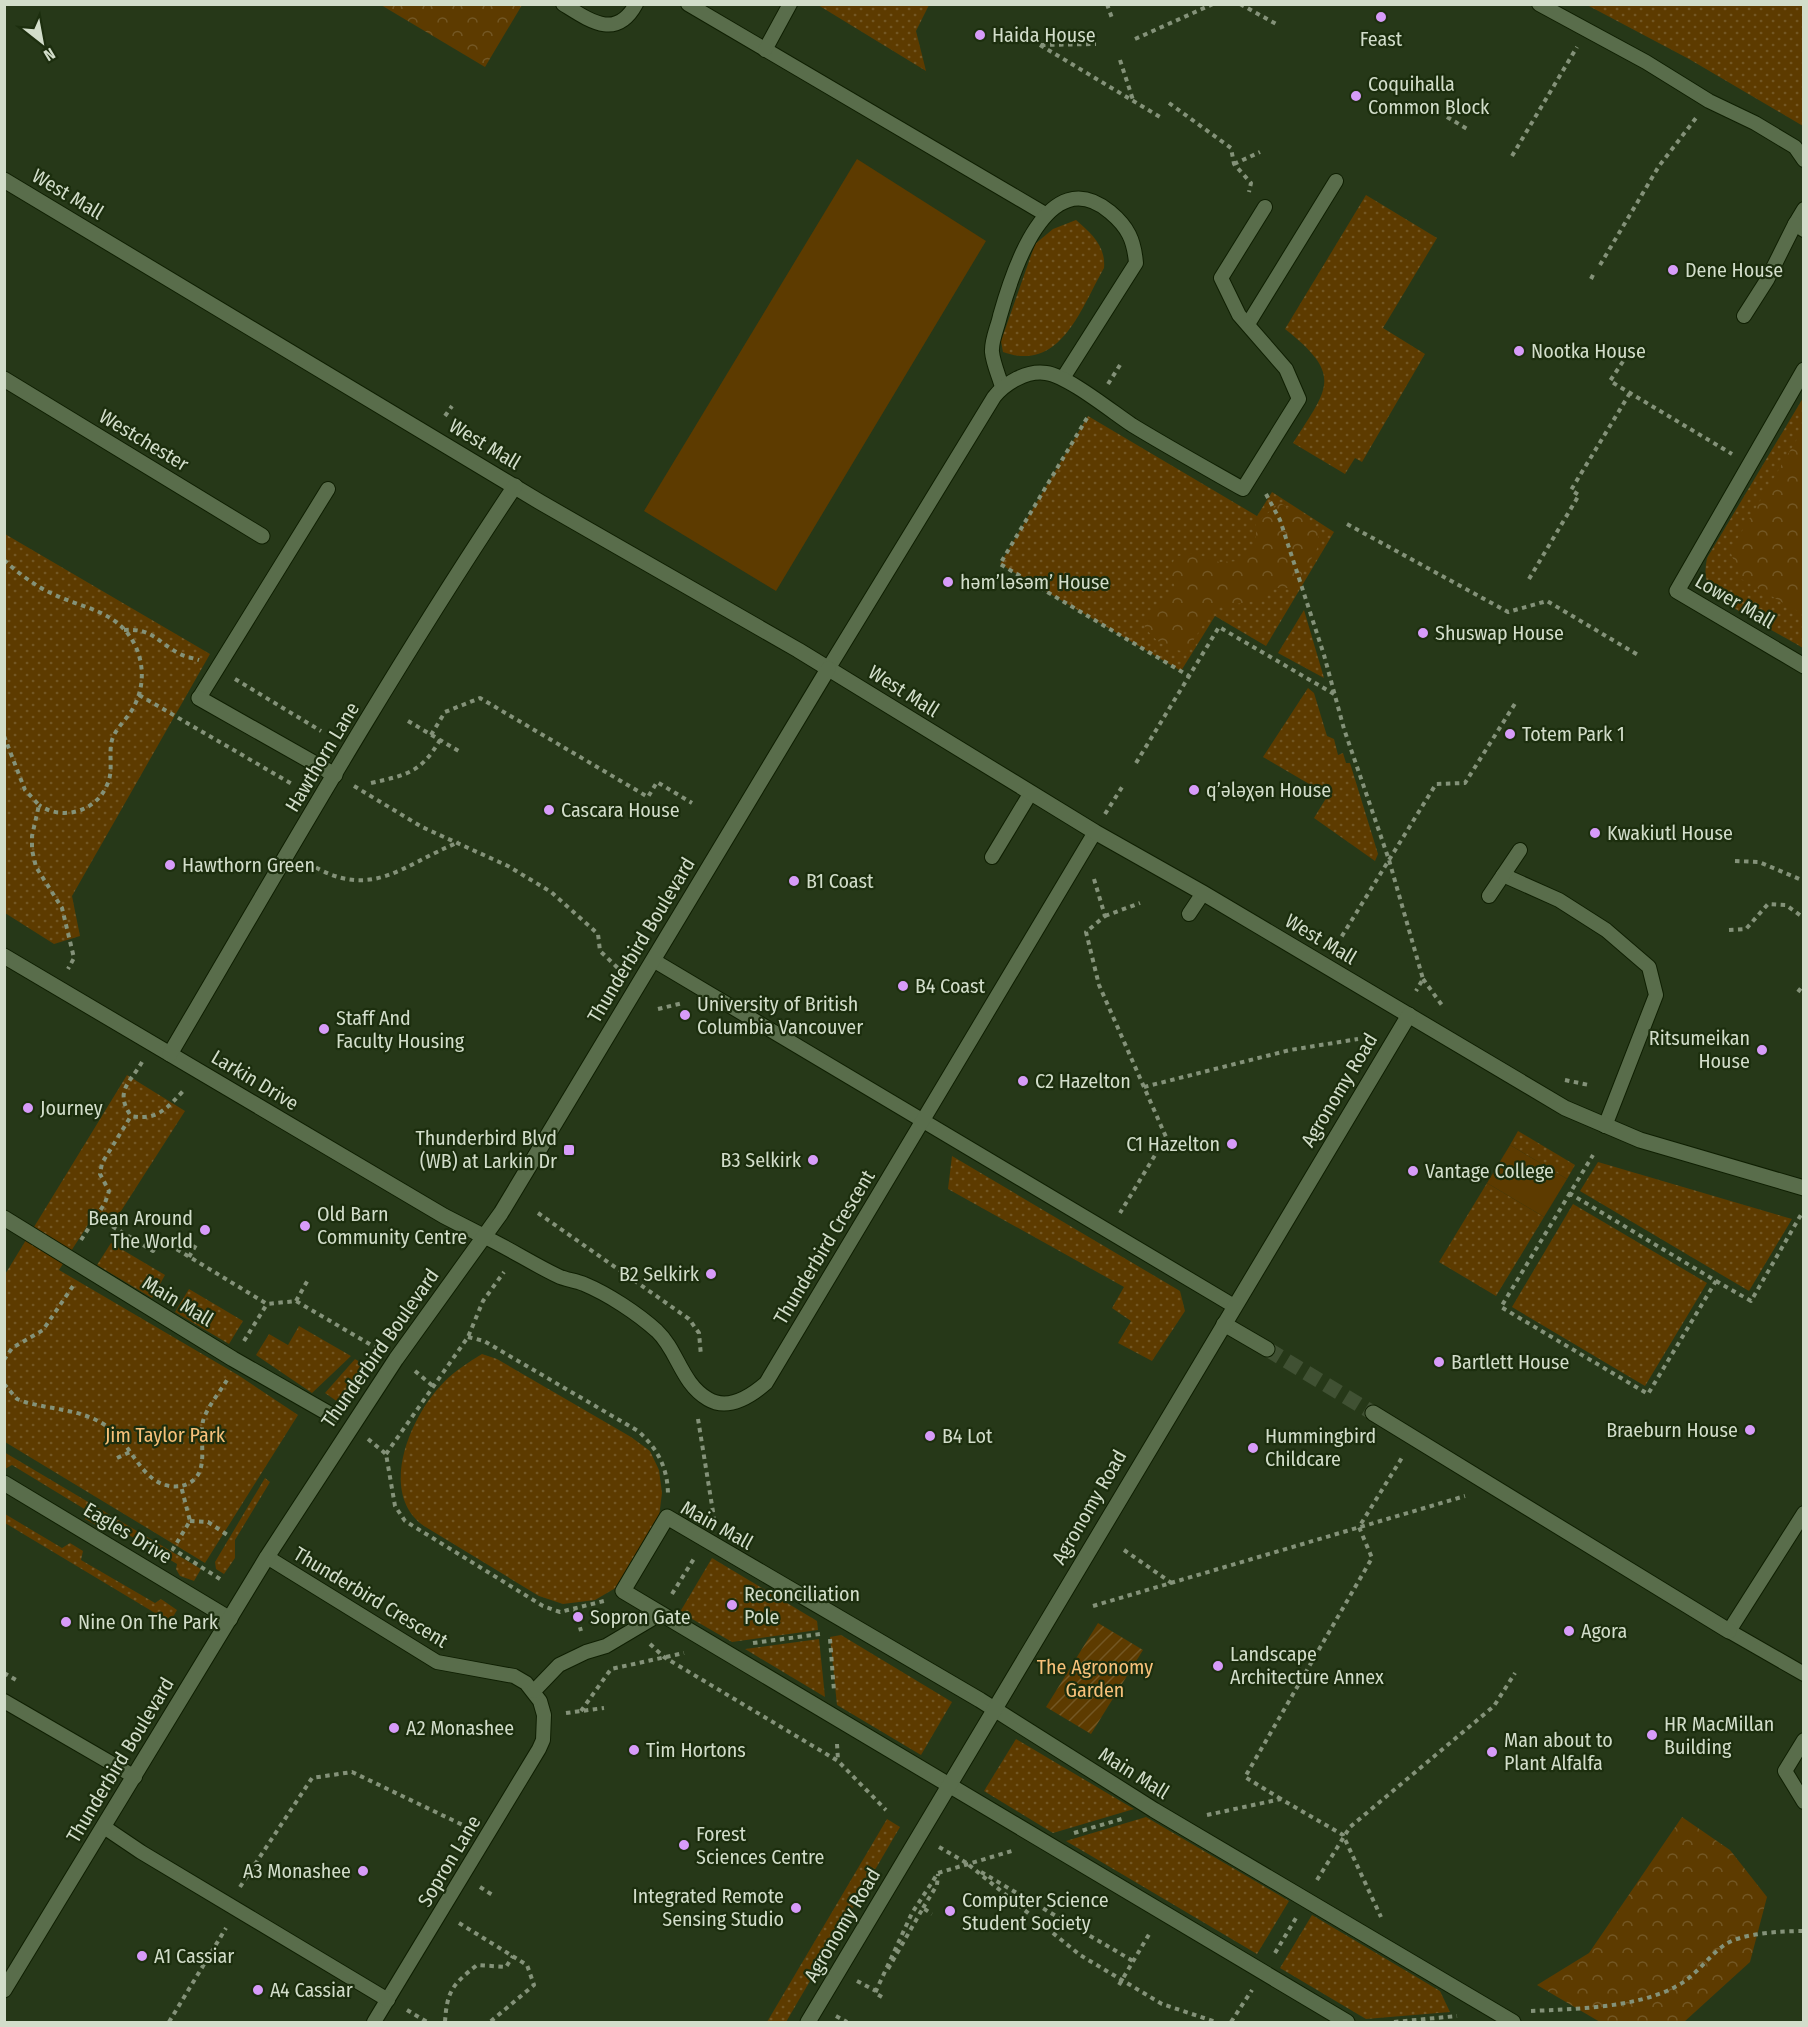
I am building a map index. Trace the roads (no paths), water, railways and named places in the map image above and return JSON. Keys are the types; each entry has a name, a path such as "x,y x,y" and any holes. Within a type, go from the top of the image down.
{"street":[{"name":"West Mall","path":"4,180 514,486 828,669 1030,794 1203,893 1564,1108 1640,1140 1803,1188"},
{"name":"Lower Mall","path":"1803,369 1677,591 1803,666"},
{"name":"Westchester","path":"4,379 262,536"},
{"name":"Hawthorn Lane","path":"170,1054 335,775 483,532 514,486"},
{"name":"Thunderbird Boulevard","path":"4,1990 267,1557 396,1359 485,1237 828,669"},
{"path":"199,698 335,775"},
{"name":"Larkin Drive","path":"4,956 444,1216 485,1237"},
{"name":"Agronomy Road","path":"808,2022 1409,1015"},
{"name":"Main Mall","path":"4,1218 233,1359 333,1416"},
{"path":"1224,1324 1267,1349"},
{"path":"1373,1413 1729,1630"},
{"name":"Eagles Drive","path":"4,1483 230,1618"},
{"name":"Main Mall","path":"660,1614 623,1592 667,1517 994,1710 1174,1822 1513,2022"},
{"path":"660,1614 1347,2022"}],"lane":[{"path":"563,4 597,25 613,26 631,14 636,4"},
{"path":"688,4 1045,214"},
{"path":"765,50 790,4"},
{"path":"1539,4 1646,62 1710,101 1755,123 1795,147 1803,160"},
{"path":"1248,324 1336,181"},
{"path":"1002,387 992,351 1005,299 1026,240 1045,214 1063,203 1080,199 1105,208 1123,223 1132,238 1136,263 1063,378"},
{"path":"828,669 988,406 1002,387 1032,374 1045,373 1063,378 1096,402 1243,489 1299,399 1286,369 1239,315 1221,278 1265,207"},
{"path":"1744,316 1799,227 1803,209"},
{"path":"199,698 328,489"},
{"path":"992,857 1030,794"},
{"name":"Thunderbird Crescent","path":"485,1237 559,1276 584,1284 627,1308 656,1330 669,1345 687,1381 710,1400 732,1403 766,1383 1095,832"},
{"path":"1489,896 1520,850"},
{"path":"1503,875 1559,900 1606,930 1649,967 1656,995 1605,1126"},
{"path":"1189,914 1203,893"},
{"path":"654,960 1234,1306"},
{"path":"1803,1514 1729,1630 1803,1674"},
{"name":"Thunderbird Crescent","path":"267,1557 438,1662 513,1676 526,1683 534,1691"},
{"path":"534,1691 559,1665 635,1631 660,1614"},
{"name":"Sopron Lane","path":"375,2022 539,1749 543,1740 543,1715 534,1691"},
{"path":"4,1701 135,1777"},
{"path":"1803,1740 1785,1771 1803,1802"},
{"path":"104,1827 141,1852 388,2000"}],"tunnel":[{"path":"1267,1349 1373,1413"}],"place":[{"name":"Feast","path":"1381,17"},
{"name":"Haida House","path":"980,35"},
{"name":"Coquihalla Common Block","path":"1356,96"},
{"name":"Dene House","path":"1673,270"},
{"name":"Nootka House","path":"1519,351"},
{"name":"həm’ləsəm’ House","path":"948,582"},
{"name":"Shuswap House","path":"1423,633"},
{"name":"Totem Park 1","path":"1510,734"},
{"name":"q’ələχən House","path":"1194,790"},
{"name":"Cascara House","path":"549,810"},
{"name":"Kwakiutl House","path":"1595,833"},
{"name":"Hawthorn Green","path":"170,865"},
{"name":"B1 Coast","path":"794,881"},
{"name":"B4 Coast","path":"903,986"},
{"name":"University of British Columbia Vancouver","path":"685,1015"},
{"name":"Staff And Faculty Housing","path":"324,1029"},
{"name":"Ritsumeikan House","path":"1762,1050"},
{"name":"C2 Hazelton","path":"1023,1081"},
{"name":"Journey","path":"28,1108"},
{"name":"C1 Hazelton","path":"1232,1144"},
{"name":"Thunderbird Blvd (WB) at Larkin Dr","path":"569,1150"},
{"name":"B3 Selkirk","path":"813,1160"},
{"name":"Vantage College","path":"1413,1171"},
{"name":"Old Barn Community Centre","path":"305,1226"},
{"name":"Bean Around The World","path":"205,1230"},
{"name":"B2 Selkirk","path":"711,1274"},
{"name":"Bartlett House","path":"1439,1362"},
{"name":"Braeburn House","path":"1750,1430"},
{"name":"B4 Lot","path":"930,1436"},
{"name":"Hummingbird Childcare","path":"1253,1448"},
{"name":"Reconciliation Pole","path":"732,1605"},
{"name":"Sopron Gate","path":"578,1617"},
{"name":"Nine On The Park","path":"66,1622"},
{"name":"Agora","path":"1569,1631"},
{"name":"Landscape Architecture Annex","path":"1218,1666"},
{"name":"A2 Monashee","path":"394,1728"},
{"name":"HR MacMillan Building","path":"1652,1735"},
{"name":"Tim Hortons","path":"634,1750"},
{"name":"Man about to Plant Alfalfa","path":"1492,1752"},
{"name":"Forest Sciences Centre","path":"684,1845"},
{"name":"A3 Monashee","path":"363,1871"},
{"name":"Integrated Remote Sensing Studio","path":"796,1908"},
{"name":"Computer Science Student Society","path":"950,1911"},
{"name":"A1 Cassiar","path":"142,1956"},
{"name":"A4 Cassiar","path":"258,1990"}],"park label":[{"name":"Jim Taylor Park","path":"165,1435"},
{"name":"The Agronomy Garden","path":"1095,1678"}]}
